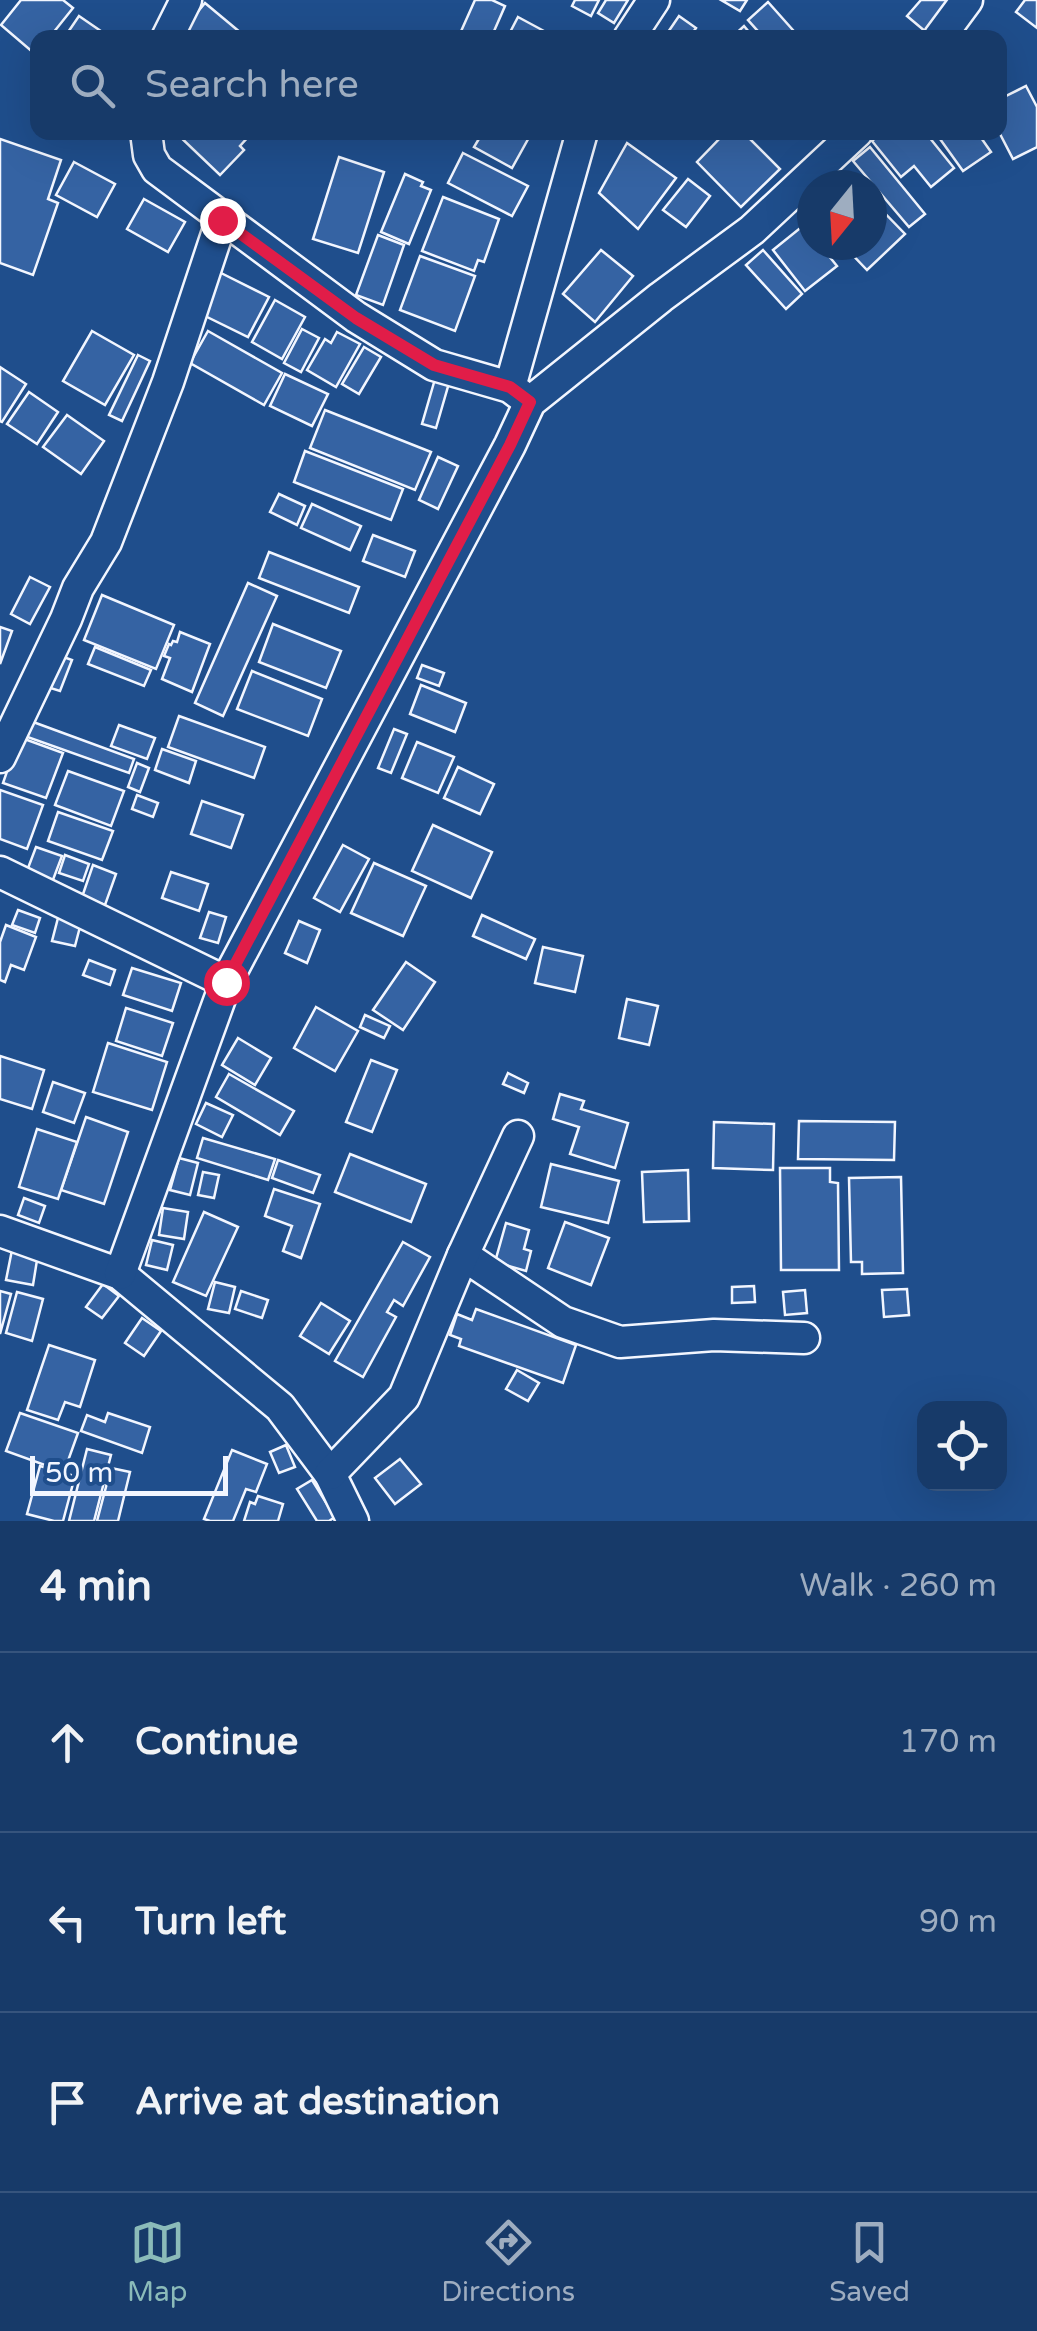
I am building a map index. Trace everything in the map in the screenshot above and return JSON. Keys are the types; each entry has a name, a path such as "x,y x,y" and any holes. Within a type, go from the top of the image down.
{"street":[{"path":"170,30 186,0"},
{"path":"633,30 654,0"},
{"path":"945,30 967,0"},
{"path":"147,140 157,169 356,318 434,365 520,394"},
{"path":"120,1274 226,982 510,445 580,140"},
{"path":"520,394 752,230 848,140"},
{"path":"0,757 11,703 66,619 78,588 106,542 168,382 222,220"},
{"path":"0,872 226,982"},
{"path":"330,1474 404,1397 518,1136"},
{"path":"0,1231 120,1274 280,1407 330,1474 352,1521"},
{"path":"464,1255 564,1322 620,1342 714,1335 804,1338"}],"building":[{"path":"21,0 63,0 73,8 55,30 30,30 30,50 1,25"},
{"path":"475,0 492,0 505,6 494,30 462,30"},
{"path":"575,0 599,0 591,16 572,6"},
{"path":"606,0 628,0 614,23 598,13"},
{"path":"721,0 747,0 740,11"},
{"path":"921,0 954,0 928,30 907,16"},
{"path":"1025,0 1037,0 1037,28 1016,12"},
{"path":"768,2 793,30 757,30 748,20"},
{"path":"205,3 237,30 183,30"},
{"path":"79,16 99,30 69,30"},
{"path":"679,16 696,28 695,30 669,30"},
{"path":"518,17 542,30 511,30"},
{"path":"1026,86 1037,107 1037,147 1013,159 1003,140 1007,140 1007,96"},
{"path":"0,139 61,160 48,199 58,203 33,275 0,263"},
{"path":"183,140 245,140 240,146 244,150 220,175"},
{"path":"478,140 528,140 512,168 474,147"},
{"path":"718,140 751,140 780,169 741,207 697,162"},
{"path":"931,140 954,168 931,187 914,166 901,177 872,141"},
{"path":"941,140 983,140 991,152 963,171"},
{"path":"627,143 676,178 638,229 599,193"},
{"path":"870,147 925,214 909,227 887,201 887,170 861,170 853,161"},
{"path":"463,153 528,186 512,216 448,183"},
{"path":"339,157 384,172 358,253 313,239"},
{"path":"74,162 115,184 97,217 56,195"},
{"path":"405,174 431,190 409,244 381,232"},
{"path":"688,179 710,196 686,227 663,210"},
{"path":"443,197 499,219 484,262 478,260 474,271 422,251"},
{"path":"144,199 185,222 168,252 127,229"},
{"path":"887,215 905,234 887,251"},
{"path":"797,231 797,260 832,260 837,266 805,291 773,250"},
{"path":"378,235 404,245 383,305 356,295"},
{"path":"601,250 633,276 595,322 563,294"},
{"path":"763,250 802,294 786,309 746,265"},
{"path":"420,256 475,276 455,331 400,310"},
{"path":"857,260 878,260 867,270"},
{"path":"219,272 269,297 248,337 199,313"},
{"path":"275,300 305,317 282,359 252,342"},
{"path":"302,329 319,338 301,372 284,363"},
{"path":"92,331 134,355 105,405 63,381"},
{"path":"208,331 282,373 264,405 190,363"},
{"path":"337,332 360,344 336,387 307,370 325,339 331,343"},
{"path":"364,347 381,357 359,394 342,384"},
{"path":"138,355 150,361 122,421 109,415"},
{"path":"0,367 26,384 2,422 0,421"},
{"path":"285,374 328,394 312,426 270,406"},
{"path":"435,379 449,383 436,428 422,424"},
{"path":"29,392 58,412 37,444 7,424"},
{"path":"325,410 431,452 415,490 310,448"},
{"path":"67,415 104,441 81,474 43,447"},
{"path":"305,451 403,489 391,520 294,482"},
{"path":"438,457 458,466 438,509 419,500"},
{"path":"279,494 305,506 297,525 270,512"},
{"path":"312,504 361,526 350,550 301,528"},
{"path":"373,535 415,551 405,577 363,561"},
{"path":"269,552 359,587 349,613 259,578"},
{"path":"30,577 50,587 30,624 11,614"},
{"path":"248,583 277,596 223,716 195,703"},
{"path":"102,595 174,625 156,669 84,640"},
{"path":"273,624 341,651 326,688 259,662"},
{"path":"0,627 12,631 0,664"},
{"path":"180,632 210,644 192,692 162,679 170,658 164,656 169,644 177,642"},
{"path":"95,647 151,670 144,686 88,664"},
{"path":"55,654 72,660 60,691 44,686"},
{"path":"422,665 444,673 439,686 417,678"},
{"path":"252,671 322,699 308,736 237,709"},
{"path":"421,685 466,703 455,732 410,714"},
{"path":"179,716 265,747 254,778 168,747"},
{"path":"25,719 134,759 129,773 19,734"},
{"path":"119,725 155,738 147,759 111,746"},
{"path":"394,729 407,734 391,773 378,768"},
{"path":"19,737 63,753 46,798 3,783"},
{"path":"417,742 454,757 438,793 402,778"},
{"path":"162,749 196,761 189,783 155,770"},
{"path":"137,763 149,768 140,792 128,787"},
{"path":"458,767 494,784 480,814 444,798"},
{"path":"68,771 124,791 111,826 55,805"},
{"path":"0,790 43,805 27,849 0,839"},
{"path":"137,795 158,803 153,817 132,809"},
{"path":"202,801 243,815 231,848 191,834"},
{"path":"58,812 113,831 102,860 48,841"},
{"path":"433,825 492,852 471,898 412,871"},
{"path":"343,845 369,859 340,912 314,898"},
{"path":"36,847 62,856 51,885 25,876"},
{"path":"65,855 89,864 83,881 59,873"},
{"path":"374,863 426,886 403,936 351,913"},
{"path":"93,865 116,874 105,905 82,897"},
{"path":"171,872 208,884 199,911 162,898"},
{"path":"18,910 40,918 35,933 12,925"},
{"path":"209,912 226,917 218,943 200,938"},
{"path":"482,915 535,939 526,959 473,936"},
{"path":"58,918 81,923 75,946 52,941"},
{"path":"299,921 320,930 307,963 285,953"},
{"path":"6,925 36,937 24,970 11,965 5,982 0,980 0,942"},
{"path":"543,947 583,956 575,992 535,983"},
{"path":"89,960 115,970 110,985 83,975"},
{"path":"406,962 435,982 403,1030 373,1010"},
{"path":"132,968 181,983 172,1011 123,995"},
{"path":"627,999 658,1006 649,1045 619,1038"},
{"path":"316,1007 358,1031 335,1071 294,1048"},
{"path":"126,1008 173,1023 162,1056 116,1041"},
{"path":"365,1015 390,1026 384,1038 360,1027"},
{"path":"238,1038 271,1058 255,1085 222,1065"},
{"path":"108,1043 167,1062 152,1110 93,1092"},
{"path":"0,1056 44,1070 32,1109 0,1099"},
{"path":"371,1060 397,1070 372,1132 346,1122"},
{"path":"508,1073 528,1083 524,1093 503,1084"},
{"path":"229,1074 294,1111 280,1135 216,1097"},
{"path":"53,1082 85,1093 74,1123 43,1112"},
{"path":"560,1094 584,1101 581,1109 628,1123 615,1168 570,1154 579,1127 553,1119"},
{"path":"206,1103 233,1115 222,1137 196,1124"},
{"path":"86,1117 128,1132 104,1204 61,1190"},
{"path":"799,1121 895,1122 894,1160 798,1159"},
{"path":"714,1122 774,1124 773,1170 713,1168"},
{"path":"37,1129 77,1142 58,1199 19,1187"},
{"path":"203,1138 275,1159 268,1180 197,1158"},
{"path":"350,1154 426,1184 411,1222 335,1192"},
{"path":"179,1158 198,1163 190,1195 170,1190"},
{"path":"278,1160 320,1175 313,1193 272,1178"},
{"path":"551,1164 619,1181 608,1223 541,1207"},
{"path":"780,1168 830,1168 830,1182 838,1183 839,1270 781,1270"},
{"path":"688,1170 689,1221 644,1222 642,1172"},
{"path":"203,1172 219,1175 214,1198 198,1195"},
{"path":"901,1177 903,1273 862,1274 862,1262 851,1262 849,1178"},
{"path":"274,1189 320,1204 301,1258 283,1251 292,1226 265,1216"},
{"path":"24,1198 45,1206 39,1223 18,1215"},
{"path":"163,1208 188,1212 184,1239 159,1235"},
{"path":"204,1212 238,1227 206,1296 173,1282"},
{"path":"565,1222 609,1238 591,1285 548,1268"},
{"path":"506,1223 529,1230 524,1249 531,1251 526,1271 495,1262"},
{"path":"152,1240 173,1245 167,1270 146,1265"},
{"path":"403,1242 430,1257 403,1306 394,1300 387,1312 396,1317 363,1377 335,1361"},
{"path":"12,1250 38,1254 33,1285 6,1280"},
{"path":"215,1282 235,1287 229,1313 208,1309"},
{"path":"103,1284 119,1296 102,1318 86,1307"},
{"path":"754,1286 755,1302 732,1303 732,1287"},
{"path":"907,1289 909,1315 884,1317 882,1290"},
{"path":"805,1290 807,1313 785,1315 783,1292"},
{"path":"0,1291 11,1294 0,1334"},
{"path":"241,1291 268,1300 262,1318 235,1309"},
{"path":"17,1292 43,1299 32,1341 6,1333"},
{"path":"321,1303 350,1321 329,1354 300,1336"},
{"path":"476,1309 576,1345 563,1383 459,1346 461,1339 450,1335 457,1314 472,1320"},
{"path":"142,1318 161,1331 144,1356 125,1343"},
{"path":"49,1345 95,1360 80,1407 65,1402 58,1420 27,1410"},
{"path":"517,1370 539,1383 528,1401 506,1389"},
{"path":"20,1413 78,1433 64,1472 6,1451"},
{"path":"108,1413 150,1427 142,1453 81,1431 87,1415 105,1422"},
{"path":"286,1445 295,1467 279,1473 270,1452"},
{"path":"87,1449 111,1455 94,1521 69,1521"},
{"path":"232,1450 267,1464 256,1492 246,1489 233,1521 204,1519"},
{"path":"400,1459 421,1484 395,1504 375,1478"},
{"path":"40,1466 75,1476 63,1521 27,1514"},
{"path":"111,1468 130,1472 118,1521 97,1521"},
{"path":"312,1480 335,1517 329,1521 317,1521 297,1489"},
{"path":"258,1496 283,1504 278,1521 244,1521 250,1502 255,1504"}],"route":[{"path":"222,220 356,318 434,365 510,387 530,402 226,982"}]}
